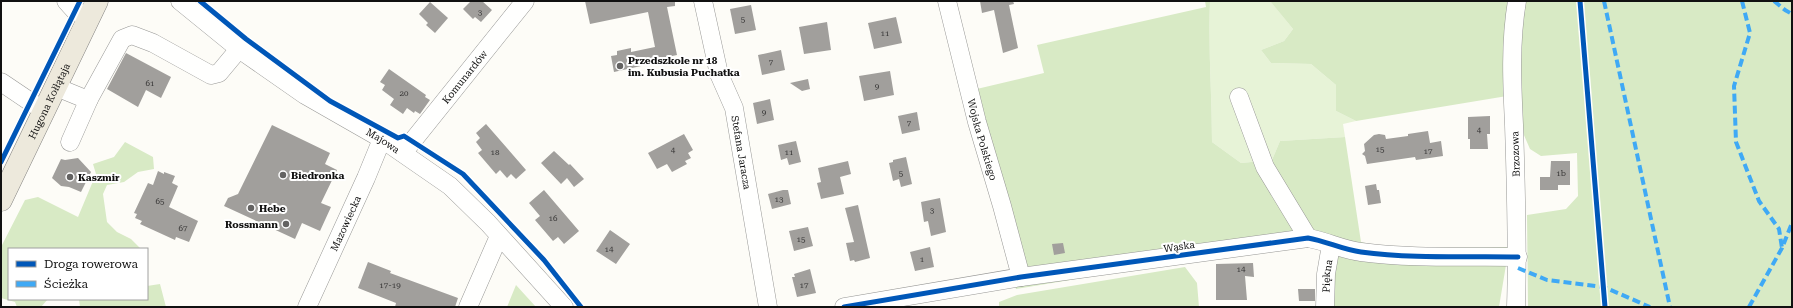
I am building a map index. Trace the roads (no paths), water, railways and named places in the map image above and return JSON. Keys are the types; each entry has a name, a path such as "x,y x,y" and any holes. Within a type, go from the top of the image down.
{"main road":[{"name":"Hugona Kołłątaja","path":"1,200 93,9"}],"street":[{"path":"66,1 75,11 93,9"},
{"name":"Majowa","path":"180,1 239,49 305,95 403,153 450,186 499,236 564,307"},
{"name":"Stefana Jaracza","path":"703,1 719,74 734,108 768,307"},
{"name":"Wojska Polskiego","path":"947,1 977,122 1021,277"},
{"name":"Brzozowa","path":"1516,307 1518,257 1512,65 1513,19 1517,1"},
{"name":"Komunardów","path":"403,153 521,3"},
{"path":"70,142 89,99 122,39 132,35 153,43 211,75 219,73 239,49"},
{"path":"1,82 44,111"},
{"path":"56,87 89,99"},
{"path":"1239,97 1264,167 1308,238"},
{"name":"Mazowiecka","path":"307,307 382,140"},
{"path":"468,307 499,236"},
{"name":"Wąska","path":"844,307 1021,277 1308,238 1320,240 1331,245 1359,252 1392,256 1518,257"},
{"name":"Piękna","path":"1325,307 1326,274 1331,245"}],"place":[{"name":"Przedszkole nr 18 im. Kubusia Puchatka","path":"620,66"},
{"name":"Biedronka","path":"283,175"},
{"name":"Kaszmir","path":"70,177"},
{"name":"Hebe","path":"251,208"},
{"name":"Rossmann","path":"286,224"}]}
